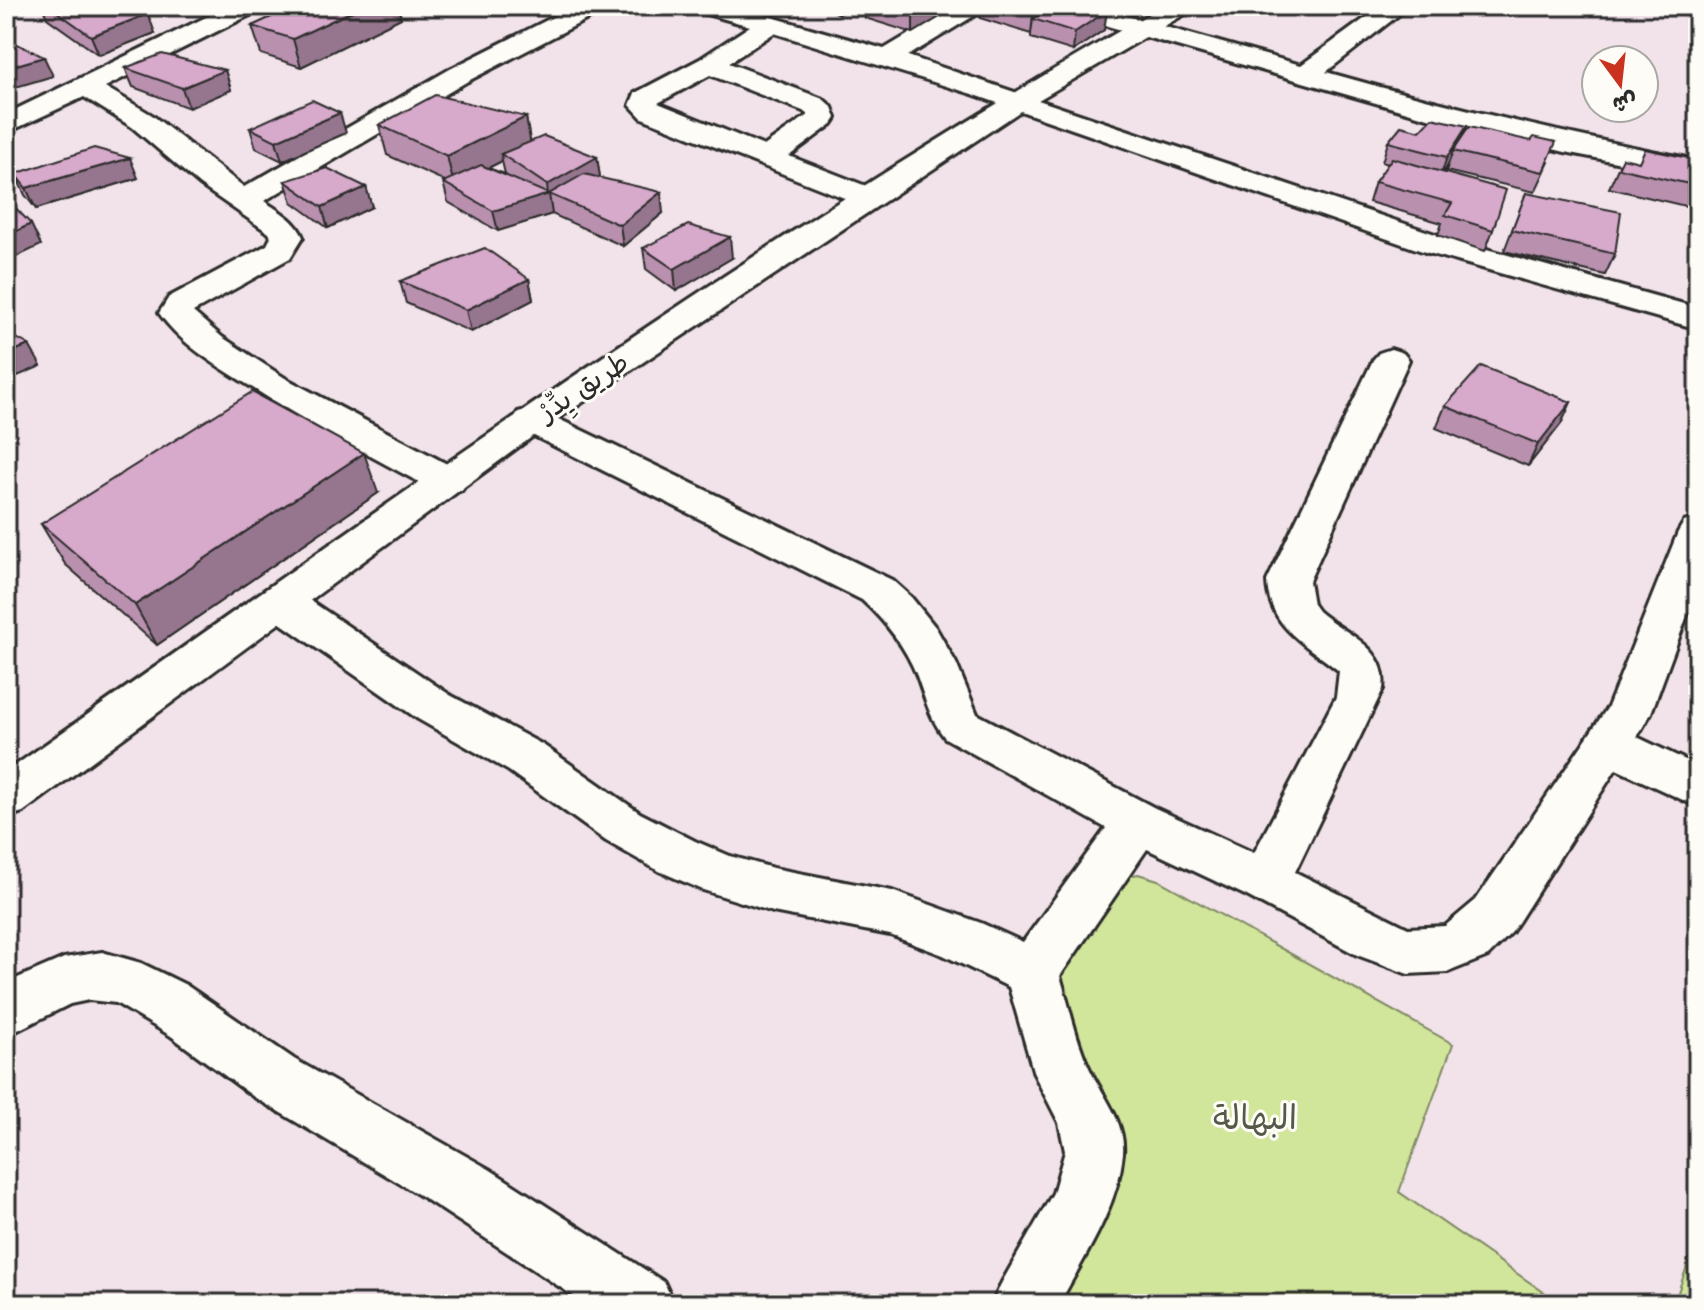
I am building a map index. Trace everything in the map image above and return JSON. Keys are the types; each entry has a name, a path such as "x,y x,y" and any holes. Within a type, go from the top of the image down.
{"street":[{"path":"6,125 249,6"},
{"path":"242,201 459,75 541,30 594,6"},
{"path":"705,6 772,23 1018,100 1438,245 1698,319"},
{"path":"887,58 973,6"},
{"path":"1064,6 1140,30 1494,126 1698,169"},
{"name":"طريق يِدِّرْ","path":"6,798 531,420 1018,100 1181,6"},
{"path":"1306,74 1398,6"},
{"path":"772,23 709,65 645,99 644,105 652,112 868,197"},
{"path":"709,65 820,109 822,118 768,157"},
{"path":"86,87 142,121 242,201 283,228 287,237 279,251 181,304 176,313 184,324 231,359 315,413 448,481"},
{"path":"1265,881 1359,697 1363,674 1359,665 1312,632 1299,618 1287,597 1288,581 1391,360"},
{"path":"531,420 877,590 894,604 922,642 935,666 955,719 961,726 1138,822 1265,881 1376,939 1408,951 1448,949 1469,940 1494,916 1628,713 1698,532"},
{"path":"281,602 434,707 526,758 623,827 677,856 721,875 773,890 892,913 962,939 1032,972 1062,1074 1086,1116 1094,1151 1080,1205 1024,1304"},
{"path":"1608,744 1698,788"},
{"path":"1032,972 1138,822"},
{"path":"6,1011 66,981 101,976 152,994 274,1078 444,1176 642,1304"}],"green space":[{"name":"البهالة","path":"1138,874 1158,880 1453,1044 1399,1192 1561,1304 1034,1304 1088,1198 1051,986 1124,877"},
{"path":"1698,1234 1698,1304 1674,1304"}],"building":[{"path":"49,6 132,6 148,14 91,36"},
{"path":"295,6 363,6 293,39 252,26"},
{"path":"887,6 927,6 913,14"},
{"path":"1003,6 1048,6 1033,15"},
{"path":"1054,6 1089,6 1107,11 1075,32 1033,19"},
{"path":"7,39 44,57 6,68"},
{"path":"162,54 225,70 182,88 125,68"},
{"path":"435,95 526,117 447,156 379,125"},
{"path":"312,100 340,113 276,141 250,128"},
{"path":"1432,118 1467,126 1447,157 1388,142 1401,126 1420,131"},
{"path":"1469,127 1531,141 1534,137 1556,142 1543,172 1453,151"},
{"path":"544,136 597,157 547,185 501,154"},
{"path":"94,148 130,158 26,188 15,174"},
{"path":"1645,149 1698,160 1698,186 1618,168 1623,158 1639,162"},
{"path":"1392,158 1506,190 1493,230 1445,215 1452,203 1375,182"},
{"path":"481,165 549,194 493,211 443,182"},
{"path":"327,168 366,187 322,207 285,181"},
{"path":"584,174 661,192 620,225 549,194"},
{"path":"1526,193 1621,212 1615,254 1512,230"},
{"path":"6,198 31,224 6,236"},
{"path":"688,225 730,237 674,269 643,248"},
{"path":"485,248 529,279 466,310 400,281"},
{"path":"6,332 29,345 6,354"},
{"path":"1481,366 1571,402 1538,444 1445,406"},
{"path":"252,392 364,453 135,605 41,524"}]}
